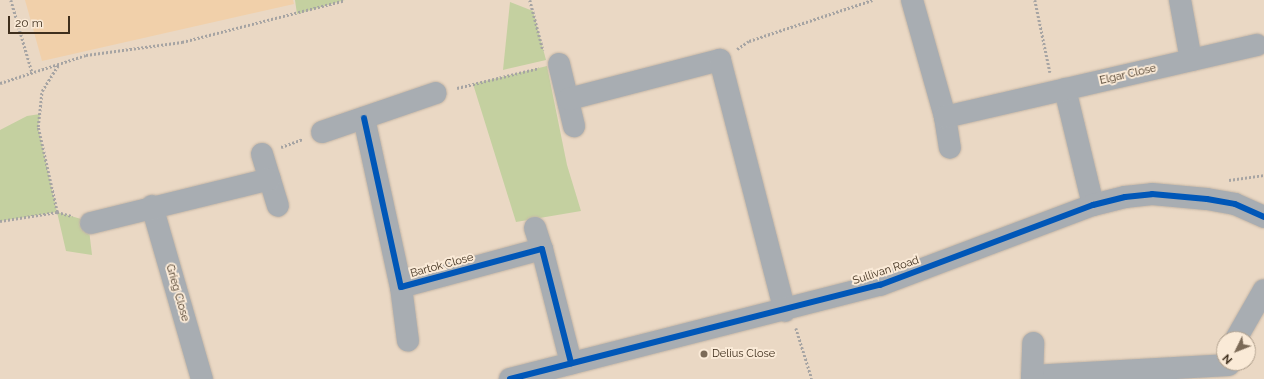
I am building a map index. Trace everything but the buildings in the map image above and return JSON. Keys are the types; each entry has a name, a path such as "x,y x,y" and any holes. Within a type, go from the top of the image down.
{"street":[{"path":"912,0 945,117 950,148"},
{"path":"1180,0 1191,60"},
{"name":"Elgar Close","path":"945,117 1257,45"},
{"path":"568,99 720,60 791,319"},
{"path":"553,65 568,99 574,126"},
{"path":"1060,90 1093,205"},
{"path":"322,132 436,93"},
{"name":"Bartok Close","path":"364,118 401,287 408,341"},
{"path":"262,154 278,206"},
{"path":"91,223 152,206 270,179"},
{"name":"Sullivan Road","path":"510,379 571,363 791,319 1093,205 1152,194 1235,204 1264,217"},
{"name":"Grieg Close","path":"152,206 202,379"},
{"path":"535,228 542,249 571,363"},
{"name":"Bartok Close","path":"401,287 542,249"},
{"path":"1241,331 1264,290"},
{"path":"1033,343 1032,377 1216,370"}],"path":[{"path":"11,0 32,72"},
{"path":"0,83 86,55 182,42 241,30 345,0"},
{"path":"436,93 553,65 530,0"},
{"path":"720,60 749,41 872,0"},
{"path":"1035,0 1060,90"},
{"path":"57,212 38,127 42,91 58,65"},
{"path":"262,154 322,132"},
{"path":"1225,180 1264,175"},
{"path":"0,221 57,212 91,223"},
{"path":"791,319 812,379"}],"shaded area":[{"path":"25,0 293,0 294,4 42,61"}],"green space":[{"path":"295,0 345,0 297,14"},
{"path":"510,2 533,11 546,60 503,70"},
{"path":"547,66 567,165 581,211 516,222 473,84"},
{"path":"40,114 38,127 57,212 0,221 0,130 27,116"},
{"path":"57,212 88,221 92,255 66,251"}],"cycle path":[{"path":"364,118 401,287 542,249 571,363"},
{"path":"510,379 880,285 1093,205 1125,197 1152,194 1207,199 1235,204 1264,217"}],"place":[{"name":"Delius Close","path":"704,354"}]}
